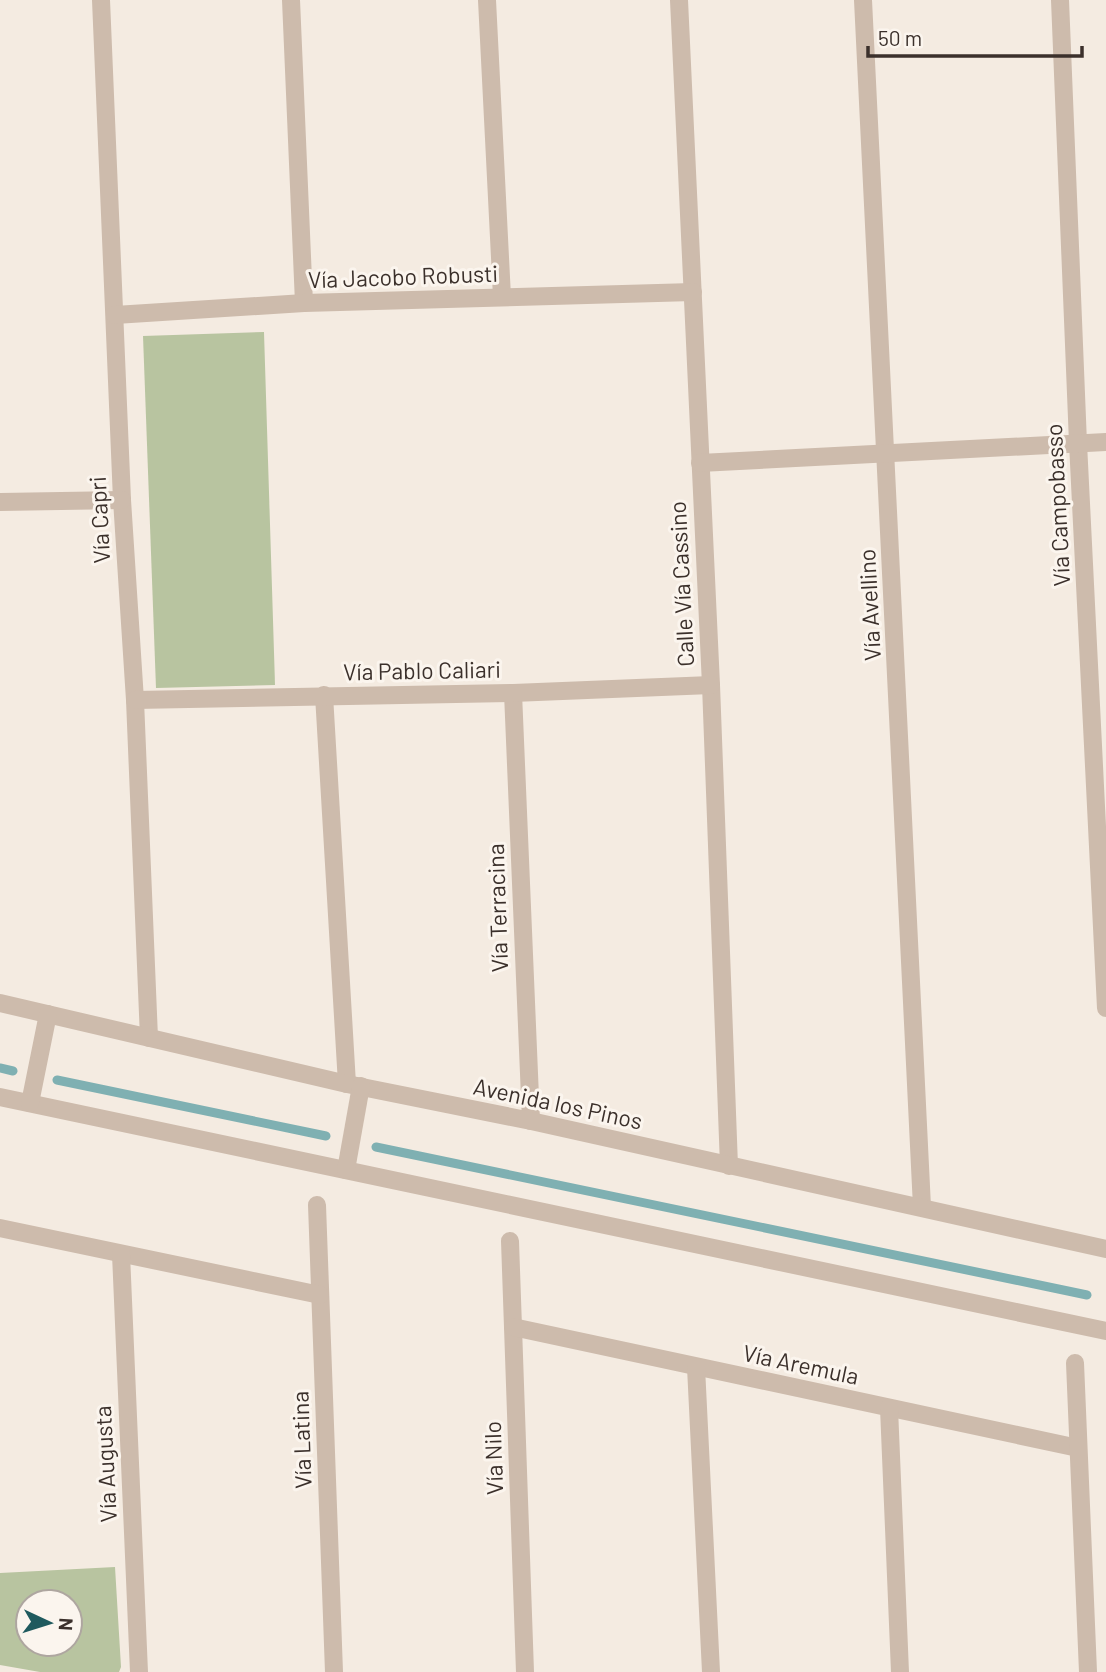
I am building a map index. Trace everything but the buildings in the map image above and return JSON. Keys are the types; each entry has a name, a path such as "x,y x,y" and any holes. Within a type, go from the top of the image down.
{"street":[{"name":"Vía Capri","path":"100,0 149,1038"},
{"path":"291,0 304,303"},
{"path":"487,0 502,297"},
{"name":"Calle Vía Cassino","path":"679,0 729,1166"},
{"name":"Vía Avellino","path":"863,0 922,1207"},
{"name":"Vía Campobasso","path":"1060,0 1078,443 1106,1008"},
{"name":"Vía Jacobo Robusti","path":"114,315 304,303 693,292"},
{"path":"700,463 1106,442"},
{"path":"0,502 122,500"},
{"name":"Vía Pablo Caliari","path":"135,700 513,693 710,685"},
{"name":"Vía Terracina","path":"513,693 531,1121"},
{"path":"324,695 354,1085 346,1170"},
{"name":"Avenida los Pinos","path":"0,1003 354,1085 531,1121 1106,1249"},
{"path":"30,1103 48,1014"},
{"path":"0,1097 1106,1331"},
{"name":"Vía Latina","path":"317,1205 334,1672"},
{"path":"0,1228 320,1295"},
{"name":"Vía Nilo","path":"510,1241 525,1672"},
{"name":"Vía Augusta","path":"121,1254 139,1672"},
{"name":"Vía Aremula","path":"513,1327 1078,1448"},
{"path":"1075,1363 1088,1672"},
{"path":"696,1367 711,1672"},
{"path":"889,1408 900,1672"}],"green space":[{"path":"264,332 275,685 156,688 143,336"},
{"path":"115,1567 121,1667 119,1672 40,1672 0,1665 0,1573"}],"waterway":[{"path":"0,1068 13,1071"},
{"path":"57,1080 326,1136"},
{"path":"376,1147 1087,1295"}]}
